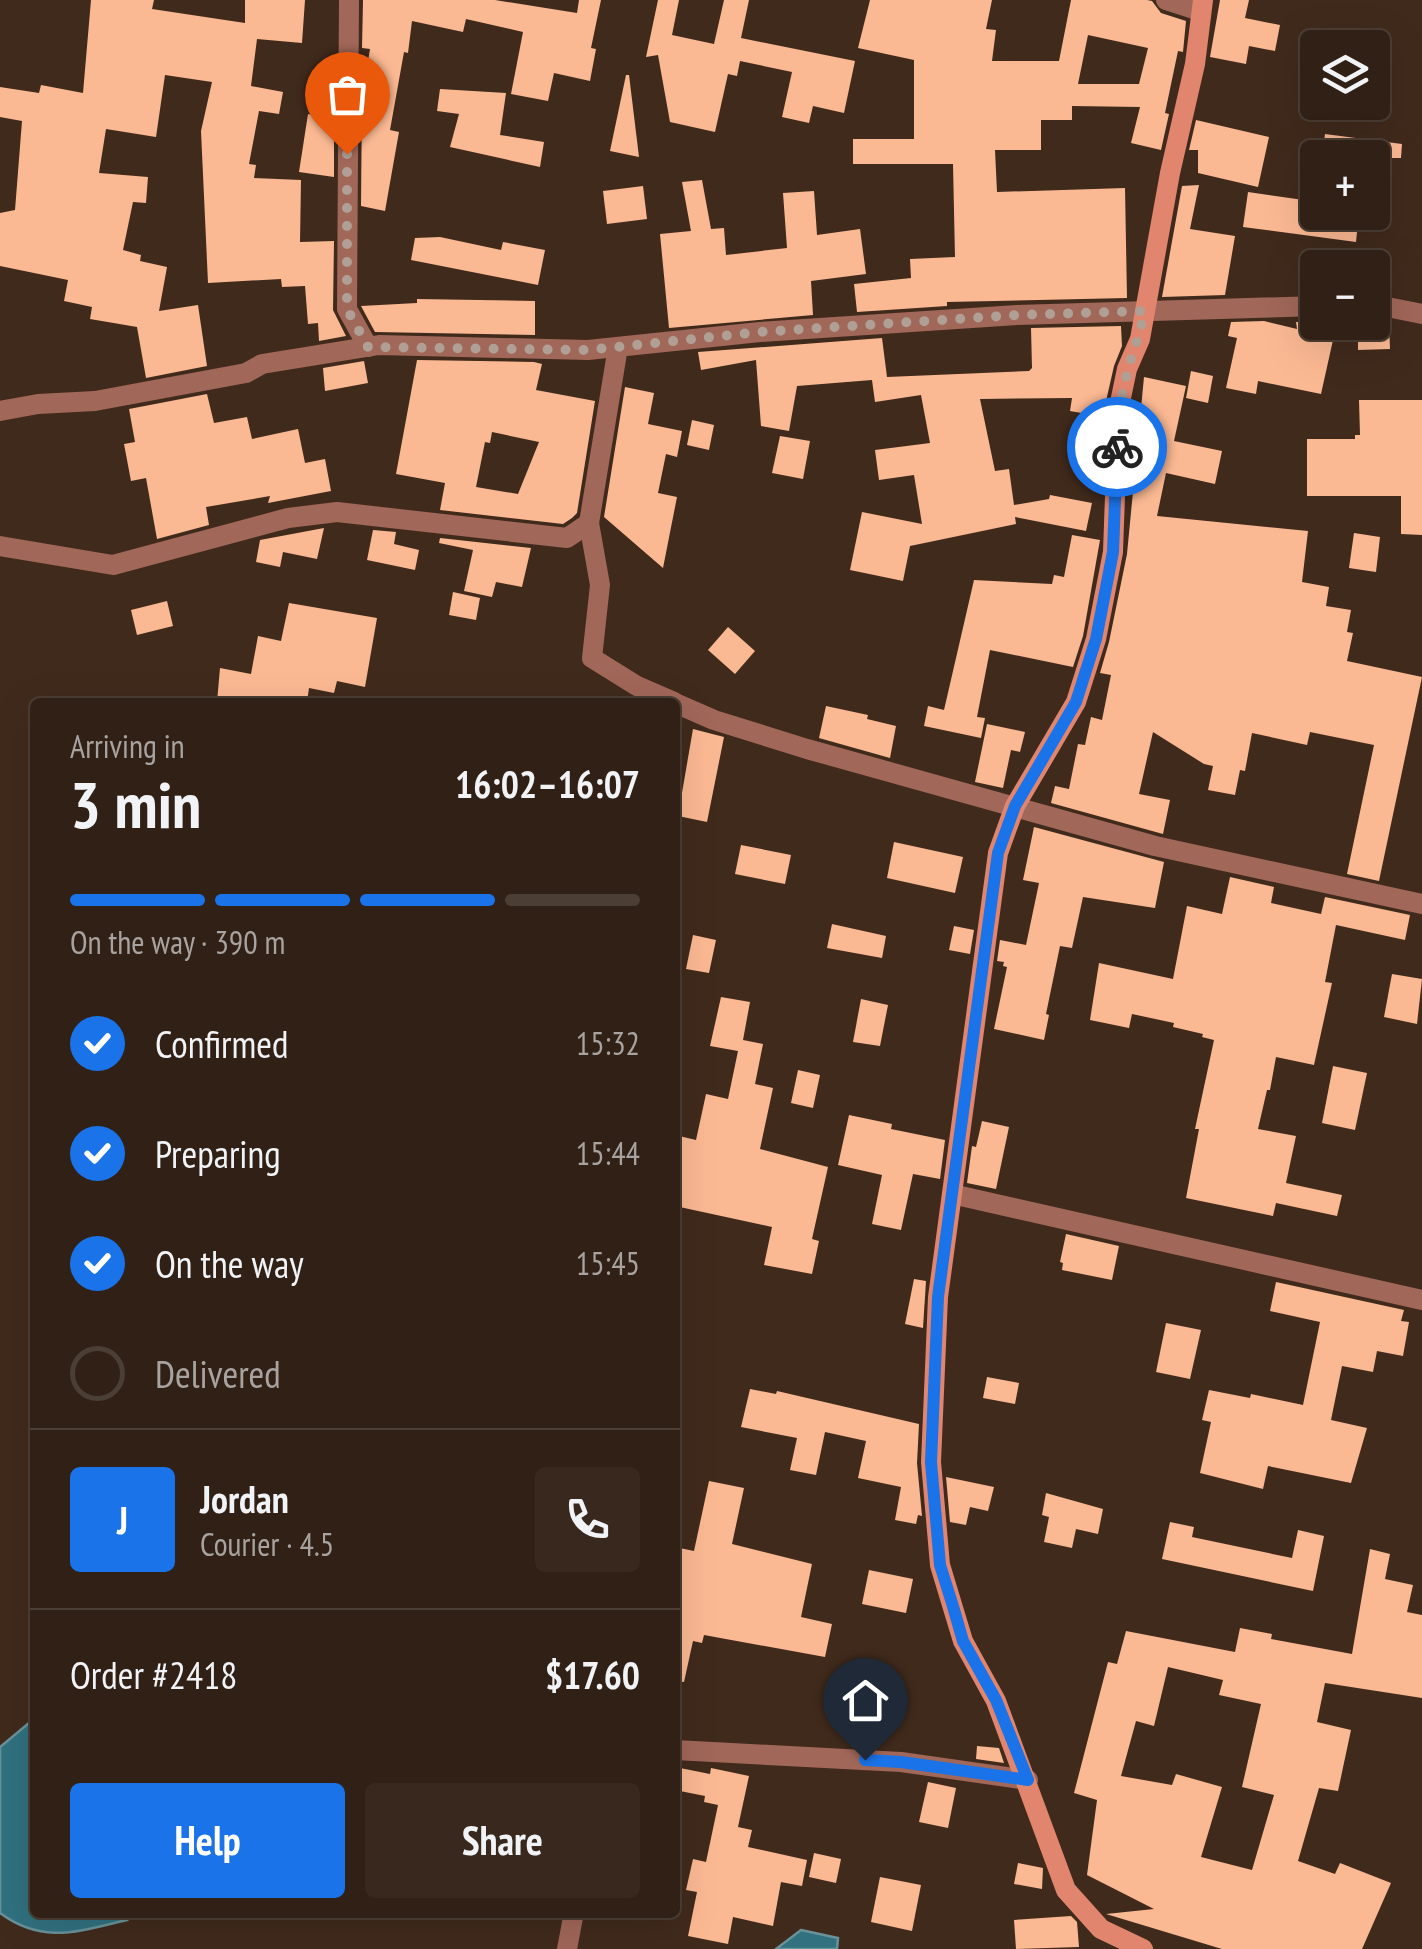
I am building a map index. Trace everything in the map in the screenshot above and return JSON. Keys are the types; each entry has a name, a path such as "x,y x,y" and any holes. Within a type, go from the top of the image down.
{"street":[{"path":"350,0 347,309 368,347"},
{"path":"1143,1949 1101,1930 1066,1890 996,1700 963,1641 940,1565 931,1462 938,1297 998,853 1015,806 1076,702 1096,639 1113,552 1118,412 1140,339 1195,64 1202,6 1166,0"},
{"path":"0,412 38,404 95,402 246,373 262,364 368,347 551,350 780,331 1300,307"},
{"path":"1390,308 1422,314"},
{"path":"618,347 589,524 600,586 592,658 663,698"},
{"path":"0,546 112,565 288,518 337,512 567,538 589,524"},
{"path":"680,706 807,749 1155,846 1422,904"},
{"path":"952,1194 1422,1300"},
{"path":"680,1750 901,1762 1028,1780"},
{"path":"568,1949 573,1918"}],"water":[{"path":"30,1722 30,1918 127,1920 62,1933 31,1929 0,1913 0,1747"},
{"path":"801,1930 838,1938 837,1949 776,1949"}],"building":[{"path":"91,0 154,0 152,9 245,23 245,0 305,0 302,43 257,39 251,86 283,92 279,114 259,111 249,164 256,165 254,178 301,180 300,242 334,241 333,310 346,336 319,341 318,323 308,324 305,286 282,287 281,279 208,283 201,131 212,82 165,75 156,137 106,129 99,173 148,177 146,203 133,202 123,250 141,255 140,261 167,267 159,311 198,305 207,366 146,378 137,327 90,319 92,307 64,301 68,280 0,266 0,213 15,210 22,121 0,117 0,87 39,93 41,85 83,93"},
{"path":"363,0 495,0 577,13 579,0 601,0 591,48 596,49 590,81 554,73 548,101 511,94 523,32 466,19 463,32 412,21 390,130 399,132 385,211 361,206 362,97 370,49 362,48"},
{"path":"658,0 679,0 672,35 714,44 724,0 749,0 741,38 855,61 844,113 813,106 809,123 782,117 792,72 740,61 737,76 728,74 715,132 670,122 658,55 646,57"},
{"path":"870,0 992,0 986,29 996,30 992,61 1059,61 1071,0 1147,0 1161,13 1186,21 1183,52 1178,51 1165,113 1169,114 1161,150 1131,143 1140,107 1072,106 1072,120 1041,120 1041,150 995,150 997,192 1125,188 1127,298 947,302 947,306 857,312 854,284 911,278 910,259 955,257 953,164 853,164 853,139 914,139 914,60 858,48","holes":["1088,35 1148,48 1139,84 1078,84"]},
{"path":"1220,0 1249,0 1245,18 1280,25 1275,51 1249,46 1246,64 1210,57"},
{"path":"629,75 639,157 610,151"},
{"path":"440,89 506,93 500,135 544,142 540,167 450,147 459,114 437,111"},
{"path":"308,114 334,119 334,177 299,172"},
{"path":"1196,120 1269,137 1258,187 1198,173 1198,150 1189,150"},
{"path":"1325,134 1371,140 1324,140"},
{"path":"1390,142 1402,144 1401,158 1390,158"},
{"path":"702,180 711,229 724,228 726,255 787,248 783,193 814,191 817,235 860,229 866,274 811,281 813,315 669,328 660,234 691,231 682,182"},
{"path":"1199,185 1190,229 1235,236 1225,295 1162,297 1182,186"},
{"path":"643,186 647,219 607,224 603,191"},
{"path":"1248,192 1300,199 1300,230 1357,230 1356,242 1243,227"},
{"path":"440,237 501,250 503,242 545,250 538,285 411,260 415,238"},
{"path":"417,299 535,301 535,335 375,332 361,306 417,303"},
{"path":"1264,321 1297,329 1296,322 1300,322 1300,340 1333,340 1321,394 1258,381 1256,394 1226,388 1237,338 1228,336 1231,322"},
{"path":"1121,326 1122,346 1104,410 1101,458 1079,453 1087,414 1070,411 1072,398 980,399 995,471 1009,469 1014,505 1049,499 1050,495 1092,503 1086,531 1015,517 1016,524 910,546 903,581 850,570 862,512 922,524 914,475 879,480 875,450 930,443 921,395 875,402 872,380 797,386 789,431 761,426 756,360 701,370 698,352 882,338 887,377 1029,371 1031,328"},
{"path":"1358,340 1390,340 1390,349 1358,350"},
{"path":"417,360 534,362 542,364 536,390 595,401 577,513 563,524 440,510 445,483 396,474","holes":["492,432 539,442 518,494 476,487 485,442 490,443"]},
{"path":"364,361 368,383 325,391 323,368"},
{"path":"1191,371 1213,376 1208,403 1186,398"},
{"path":"1144,377 1186,386 1174,441 1222,451 1215,484 1166,473 1157,516 1308,531 1302,582 1329,587 1326,606 1351,610 1347,632 1353,633 1347,661 1422,677 1379,881 1347,874 1374,745 1310,732 1307,745 1252,733 1245,771 1240,770 1235,795 1208,790 1213,766 1153,732 1139,794 1170,800 1163,834 1051,803 1055,786 1069,789 1078,744 1085,745 1091,717 1102,720 1111,675 1100,673 1127,554"},
{"path":"625,387 654,393 648,424 682,431 677,457 666,454 658,493 677,497 663,568 604,517"},
{"path":"207,394 214,423 247,417 252,439 298,429 305,463 325,459 331,491 268,503 270,496 206,507 209,525 157,539 146,478 131,481 124,444 135,442 129,409"},
{"path":"1359,400 1422,400 1422,535 1401,534 1401,496 1307,496 1307,439 1355,439 1355,435 1360,435"},
{"path":"692,420 714,425 709,450 687,445"},
{"path":"780,436 810,441 803,479 772,473"},
{"path":"324,528 317,559 283,552 280,567 256,562 260,540"},
{"path":"373,530 396,532 394,544 419,550 415,570 367,560"},
{"path":"1354,533 1380,537 1376,572 1349,568"},
{"path":"1072,535 1100,540 1083,636 1073,667 990,650 977,717 985,718 981,738 924,726 928,706 944,710 974,580 1052,584 1054,575 1064,577"},
{"path":"440,538 531,548 522,587 496,582 492,597 464,591 473,550 439,543"},
{"path":"453,592 480,598 476,620 449,615"},
{"path":"167,601 173,626 137,635 131,610"},
{"path":"289,603 377,618 365,687 337,681 334,693 309,688 308,698 217,698 220,668 251,674 258,636 281,641"},
{"path":"728,627 755,651 735,674 708,650"},
{"path":"826,706 896,726 890,758 819,738"},
{"path":"987,724 1025,732 1020,752 1011,750 1003,788 975,782"},
{"path":"693,729 724,737 707,822 680,816"},
{"path":"1034,827 1164,862 1155,908 1083,897 1072,948 1060,946 1044,1040 994,1029 1007,967 997,961 1000,940 1026,945 1039,883 1023,880"},
{"path":"894,842 963,857 955,893 887,878"},
{"path":"741,845 791,855 785,884 735,874"},
{"path":"1230,877 1274,887 1271,903 1321,914 1325,897 1410,915 1405,940 1336,925 1325,982 1332,983 1314,1065 1276,1057 1267,1090 1258,1129 1296,1136 1286,1183 1342,1195 1337,1216 1276,1203 1273,1216 1186,1198 1199,1129 1195,1129 1214,1040 1173,1027 1174,1023 1132,1014 1129,1028 1090,1020 1099,963 1173,979 1187,906 1222,914"},
{"path":"832,924 886,936 882,958 827,948"},
{"path":"954,926 974,930 970,954 949,950"},
{"path":"693,935 716,940 709,973 686,969"},
{"path":"1392,974 1422,979 1417,1024 1384,1017"},
{"path":"721,997 750,1002 743,1040 763,1044 755,1084 773,1088 760,1149 828,1167 812,1239 819,1241 812,1274 764,1265 772,1227 680,1207 680,1136 696,1140 706,1094 728,1099 738,1051 710,1046"},
{"path":"861,999 888,1005 880,1046 853,1042"},
{"path":"1333,1066 1367,1073 1355,1130 1322,1123"},
{"path":"798,1070 820,1075 813,1108 791,1103"},
{"path":"849,1115 945,1140 940,1179 913,1174 901,1230 872,1224 882,1175 838,1165"},
{"path":"982,1121 1009,1127 996,1189 967,1183 972,1146 976,1147"},
{"path":"1066,1234 1119,1246 1112,1280 1062,1270"},
{"path":"914,1279 926,1281 923,1328 905,1324"},
{"path":"1276,1282 1404,1310 1401,1321 1409,1322 1403,1356 1377,1351 1373,1372 1342,1366 1331,1420 1367,1428 1351,1483 1268,1466 1263,1489 1200,1473 1211,1422 1202,1420 1209,1390 1303,1405 1320,1322 1270,1311"},
{"path":"1166,1323 1201,1330 1190,1379 1156,1372"},
{"path":"987,1377 1019,1383 1015,1404 983,1398"},
{"path":"750,1389 776,1394 777,1391 919,1424 917,1463 922,1516 918,1515 916,1524 895,1520 901,1487 858,1478 866,1441 825,1432 816,1475 790,1470 797,1438 741,1427"},
{"path":"946,1477 994,1487 988,1511 970,1507 966,1525 950,1522"},
{"path":"709,1481 744,1488 732,1544 812,1564 801,1617 832,1624 825,1657 704,1635 702,1643 693,1641 684,1682 680,1682 680,1548 694,1551"},
{"path":"1046,1493 1103,1509 1098,1534 1076,1529 1072,1548 1044,1542 1049,1517 1042,1515"},
{"path":"1170,1522 1194,1527 1192,1537 1292,1558 1298,1530 1324,1536 1313,1591 1162,1559"},
{"path":"1370,1549 1390,1554 1385,1579 1413,1585 1407,1612 1422,1615 1422,1698 1325,1683 1317,1722 1351,1730 1338,1791 1319,1788 1298,1861 1335,1874 1340,1863 1391,1883 1362,1949 1222,1949 1106,1914 1154,1909 1087,1875 1097,1800 1074,1793 1108,1662 1117,1664 1126,1631 1235,1652 1240,1628 1272,1634 1271,1639 1352,1654","holes":["1168,1667 1223,1680 1219,1695 1261,1704 1242,1787 1274,1795 1252,1870 1201,1857 1222,1787 1176,1774 1172,1785 1121,1776 1136,1721 1154,1726"]},
{"path":"869,1570 913,1579 906,1613 862,1604"},
{"path":"977,1746 999,1748 1004,1763 976,1759"},
{"path":"680,1768 710,1774 711,1768 749,1776 738,1827 752,1830 748,1847 807,1860 802,1886 781,1882 773,1926 733,1917 728,1944 688,1936 697,1892 686,1890 693,1859 706,1862 718,1805 704,1802 705,1796 680,1791"},
{"path":"928,1782 956,1788 948,1828 919,1822"},
{"path":"814,1853 841,1859 836,1883 809,1877"},
{"path":"1018,1863 1043,1868 1042,1889 1014,1884"},
{"path":"880,1877 921,1885 912,1931 871,1922"},
{"path":"1071,1916 1077,1922 1079,1947 1016,1949 1014,1920"}],"way so far":[{"path":"347,154 347,309 368,347 588,350 760,332 1144,311 1140,339 1118,412 1117,447"}],"route":[{"path":"865,1760 1028,1780 996,1700 963,1641 940,1565 931,1462 938,1297 998,853 1015,806 1076,702 1096,639 1113,552 1117,447"}]}
